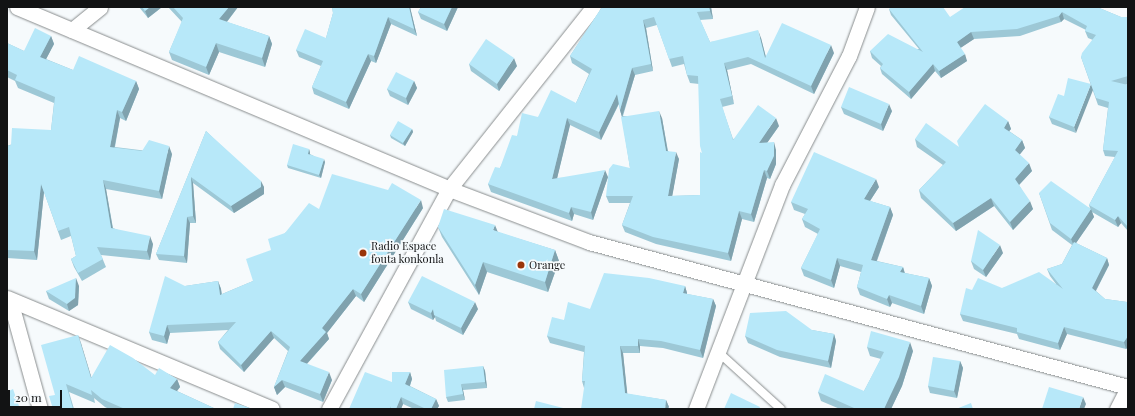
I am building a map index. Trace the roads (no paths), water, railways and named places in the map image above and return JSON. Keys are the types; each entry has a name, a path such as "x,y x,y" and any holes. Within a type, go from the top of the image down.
{"street":[{"path":"17,7 449,189 589,242 1128,387 1117,409"},
{"path":"72,30 100,7"},
{"path":"330,409 449,189 593,7"},
{"path":"696,409 742,284 782,185 849,56 867,7"},
{"path":"9,299 40,409"},
{"path":"9,299 272,409"}],"lane":[{"path":"717,351 780,409"}],"place":[{"name":"Radio Espace fouta konkonla","path":"363,253"},
{"name":"Orange","path":"521,265"}]}
